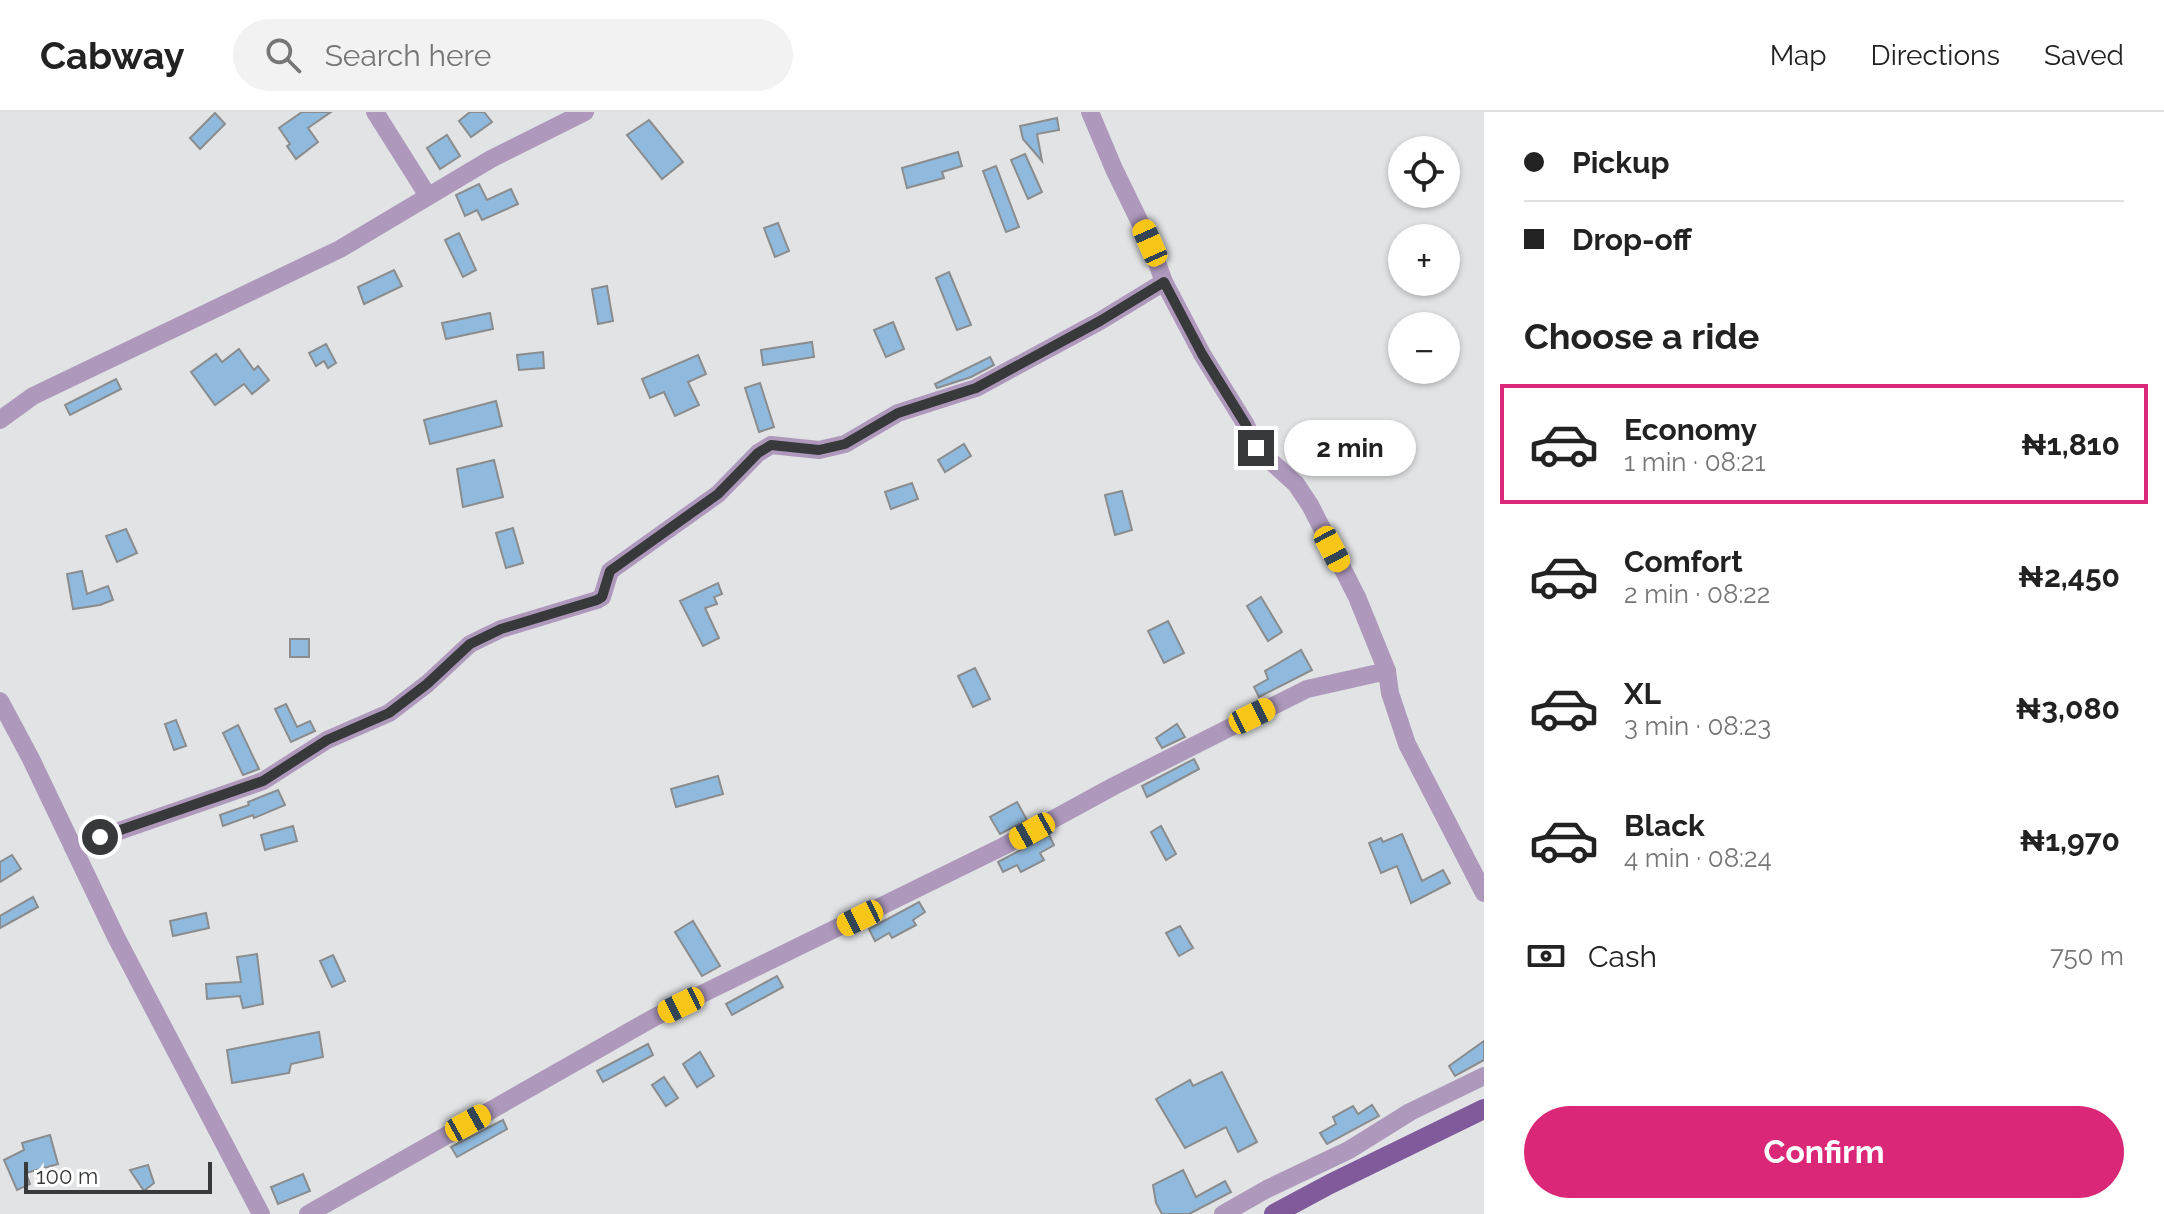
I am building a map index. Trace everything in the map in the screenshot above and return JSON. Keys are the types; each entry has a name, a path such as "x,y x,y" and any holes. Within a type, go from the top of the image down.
{"main road":[{"path":"1274,1214 1484,1109"}],"street":[{"path":"375,112 428,196"},
{"path":"0,420 33,396 340,249 491,159 585,112"},
{"path":"1090,112 1146,232 1164,282 1202,354 1246,425 1256,448 1296,484 1310,505 1357,597 1387,671 1390,693 1407,744 1484,893"},
{"path":"73,847 263,781 327,740 389,713 427,684 470,644 501,629 597,600 602,597 610,571 718,494 758,453 771,445 819,450 845,444 898,413 976,388 1100,321 1164,282"},
{"path":"308,1214 655,1017 1004,846 1211,737 1307,689 1387,671"},
{"path":"0,701 116,937 261,1214"},
{"path":"1223,1214 1349,1150 1410,1112 1484,1076"}],"building":[{"path":"302,112 331,112 308,128 318,142 296,159 279,128"},
{"path":"470,112 484,112 492,122 471,137 459,121"},
{"path":"215,113 225,124 200,149 190,138"},
{"path":"1057,118 1059,130 1037,134 1042,161 1023,139 1020,126"},
{"path":"649,120 683,162 662,179 627,135"},
{"path":"447,135 460,156 440,169 427,148"},
{"path":"958,152 962,166 942,172 944,178 907,188 902,168"},
{"path":"1025,154 1042,192 1028,199 1011,160"},
{"path":"996,166 1019,227 1006,232 983,171"},
{"path":"479,184 487,200 511,189 518,204 482,220 477,210 465,216 456,195"},
{"path":"778,223 789,251 775,257 764,228"},
{"path":"459,233 476,270 463,277 445,240"},
{"path":"394,270 402,286 364,304 358,287"},
{"path":"949,272 971,325 957,330 936,278"},
{"path":"607,286 613,321 598,324 592,289"},
{"path":"490,313 493,329 446,339 442,323"},
{"path":"893,322 904,349 886,357 874,330"},
{"path":"812,342 814,357 763,365 761,350"},
{"path":"326,344 336,363 328,368 324,361 316,366 309,353"},
{"path":"239,349 254,370 258,366 269,380 252,394 244,384 215,405 191,372 216,354 222,362"},
{"path":"543,352 544,368 519,370 517,355"},
{"path":"698,355 706,374 688,382 699,405 675,416 664,392 650,398 642,379"},
{"path":"990,357 994,365 971,377 937,388 935,384"},
{"path":"116,379 121,389 70,415 65,405"},
{"path":"760,383 774,427 759,432 745,388"},
{"path":"496,401 502,426 430,444 424,420"},
{"path":"964,444 971,456 945,472 938,460"},
{"path":"494,460 503,497 463,507 457,469"},
{"path":"912,483 918,499 891,509 885,492"},
{"path":"1122,491 1132,530 1115,535 1105,495"},
{"path":"513,528 523,563 506,568 496,533"},
{"path":"126,529 137,553 117,562 106,536"},
{"path":"82,571 87,594 108,586 113,600 73,609 67,574"},
{"path":"718,583 722,594 714,597 717,604 705,608 719,638 703,646 680,601"},
{"path":"1261,597 1282,632 1268,641 1247,606"},
{"path":"1168,621 1184,653 1164,663 1148,631"},
{"path":"290,639 309,639 309,657 290,657"},
{"path":"1301,650 1312,670 1259,697 1254,687 1268,679 1265,671"},
{"path":"975,668 990,699 973,707 958,676"},
{"path":"286,704 297,727 310,721 315,731 291,742 275,709"},
{"path":"176,720 186,746 174,750 165,724"},
{"path":"1177,724 1185,737 1162,748 1156,738"},
{"path":"238,725 259,769 243,775 223,733"},
{"path":"1194,759 1199,769 1147,797 1142,786"},
{"path":"718,776 723,794 676,807 671,789"},
{"path":"278,790 285,805 223,826 220,815"},
{"path":"1017,802 1027,820 1000,834 990,817"},
{"path":"293,826 297,841 265,850 261,835"},
{"path":"1161,826 1176,854 1166,860 1151,832"},
{"path":"1402,834 1422,881 1443,870 1450,883 1411,903 1397,866 1381,873 1369,843 1381,838 1383,842"},
{"path":"1049,835 1054,845 1040,853 1044,860 1021,872 1017,865 1003,872 998,862"},
{"path":"12,855 21,869 0,882 0,862"},
{"path":"33,897 38,907 0,928 0,916"},
{"path":"919,902 925,912 913,920 916,925 892,938 889,933 875,941 869,929"},
{"path":"206,913 209,928 173,936 170,921"},
{"path":"693,921 720,966 702,976 675,932"},
{"path":"1180,926 1193,948 1179,956 1166,933"},
{"path":"257,954 263,1004 243,1008 240,996 207,999 206,984 241,982 237,957"},
{"path":"333,955 345,981 332,987 320,961"},
{"path":"777,976 783,987 732,1015 726,1004"},
{"path":"319,1032 323,1057 291,1064 289,1073 232,1083 227,1050"},
{"path":"1484,1041 1484,1060 1455,1076 1449,1066"},
{"path":"648,1044 653,1055 603,1082 597,1071"},
{"path":"700,1052 714,1076 697,1087 683,1064"},
{"path":"1222,1072 1257,1142 1238,1152 1226,1127 1185,1148 1156,1099 1190,1080 1193,1086"},
{"path":"664,1077 678,1098 666,1106 652,1085"},
{"path":"1372,1105 1379,1116 1327,1144 1320,1133 1336,1124 1333,1117 1353,1106 1358,1114"},
{"path":"503,1120 507,1129 457,1157 451,1147"},
{"path":"50,1135 58,1164 26,1173 30,1184 17,1190 4,1160 24,1150 22,1143"},
{"path":"148,1165 154,1183 144,1191 130,1170"},
{"path":"1183,1170 1196,1197 1225,1181 1231,1192 1189,1214 1162,1214 1156,1203 1153,1185"},
{"path":"303,1174 310,1191 278,1204 271,1187"}],"route":[{"path":"100,837 263,781 327,740 389,713 427,684 470,644 501,629 597,600 602,597 610,571 718,494 758,453 771,445 819,450 845,444 898,413 976,388 1100,321 1164,282 1202,354 1246,425 1256,448"}]}
